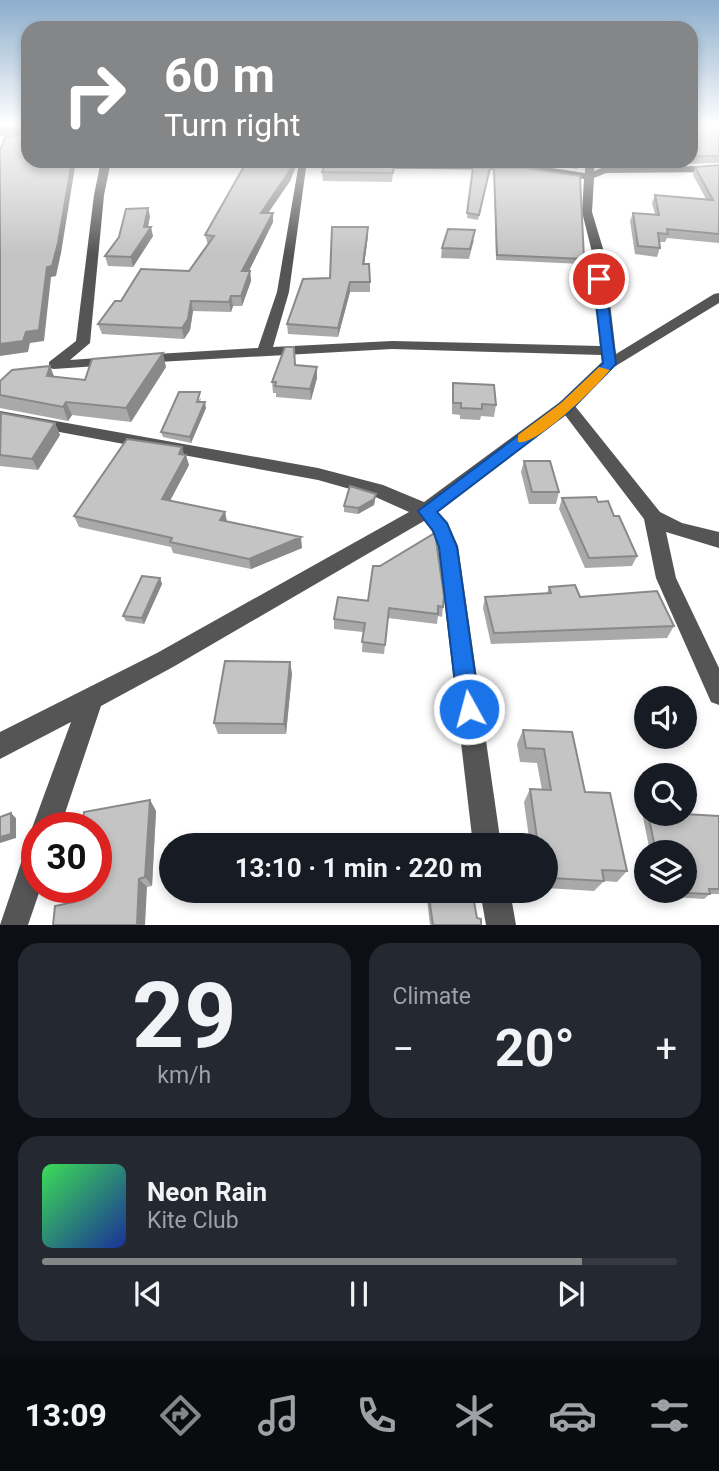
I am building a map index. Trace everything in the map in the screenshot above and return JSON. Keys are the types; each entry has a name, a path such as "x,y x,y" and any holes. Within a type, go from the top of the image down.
{"street":[{"path":"56,365 83,343 99,195 105,168"},
{"path":"264,352 283,292 302,168"},
{"path":"532,168 589,177 604,170 719,169"},
{"path":"590,168 587,212 598,252 608,358"},
{"path":"0,746 90,699 426,511 566,406 608,358 719,297"},
{"path":"34,370 56,365 391,345 608,358"},
{"path":"566,406 653,517 677,529 719,540"},
{"path":"0,416 318,474 377,490 426,511 440,527 448,547 485,833"},
{"path":"653,517 666,578 719,694"},
{"path":"51,812 90,699"},
{"path":"13,925 21,902"},
{"path":"497,903 501,925"}],"building":[{"path":"0,168 71,168 58,243 52,266 47,267 39,330 26,332 23,341 0,344"},
{"path":"243,168 291,168 261,213 273,213 242,271 250,271 241,296 231,296 229,302 191,301 188,319 182,328 98,324 115,301 121,301 141,269 189,271 214,236 205,235"},
{"path":"324,168 393,168 393,173 322,172"},
{"path":"473,168 490,168 479,215 467,213"},
{"path":"494,168 527,168 580,176 584,259 497,255"},
{"path":"696,168 719,168 719,234 667,229 668,234 658,233 660,248 638,246 633,213 659,215 655,195 713,200"},
{"path":"148,208 144,227 151,227 131,257 105,256 119,237 126,209"},
{"path":"332,227 368,227 363,264 369,264 370,282 350,282 338,328 287,324 303,279 330,278"},
{"path":"448,229 475,230 470,249 442,248"},
{"path":"285,347 294,347 295,365 317,367 310,389 275,386 276,382 272,382"},
{"path":"163,353 126,408 66,402 63,407 0,395 0,381 12,370 50,366 47,376 85,380 92,359"},
{"path":"453,383 494,385 496,405 482,404 482,409 461,408 461,403 453,403"},
{"path":"179,392 200,392 197,402 205,402 190,437 161,432"},
{"path":"1,413 55,423 32,459 0,455"},
{"path":"127,439 182,447 179,454 186,455 162,499 225,512 220,520 301,537 249,559 170,542 172,538 74,516"},
{"path":"524,461 550,461 559,492 532,492"},
{"path":"350,486 376,494 374,499 358,508 344,506"},
{"path":"596,497 598,502 608,501 614,516 619,516 637,556 589,558 562,498"},
{"path":"435,533 444,596 443,607 438,606 438,614 389,608 385,645 362,642 365,623 334,619 338,597 368,601 373,566 380,566"},
{"path":"142,576 160,578 142,618 123,616"},
{"path":"575,585 580,597 657,591 674,626 494,633 485,597 551,593 549,587"},
{"path":"225,661 290,662 284,724 214,723"},
{"path":"523,730 572,732 585,792 610,793 627,871 602,870 604,881 558,878 558,833 536,833 530,789 551,790 544,749 526,748"},
{"path":"150,800 145,877 139,879 137,925 53,925 55,906 69,903 112,903 112,812 84,812"},
{"path":"11,813 11,834 0,837 0,817"},
{"path":"697,815 719,816 719,889 709,889 710,894 697,893 697,840 653,840 651,826 697,826"},
{"path":"430,903 474,903 477,918 481,919 481,925 433,925"}],"slow traffic":[{"path":"523,438 566,406 603,370"}],"route":[{"path":"469,709 448,547 440,527 426,511 566,406 609,364 599,279"}]}
